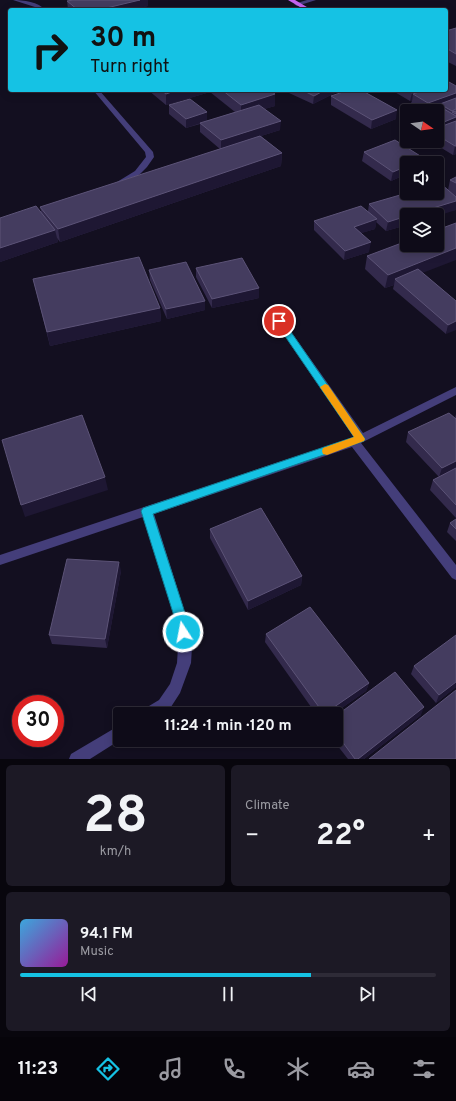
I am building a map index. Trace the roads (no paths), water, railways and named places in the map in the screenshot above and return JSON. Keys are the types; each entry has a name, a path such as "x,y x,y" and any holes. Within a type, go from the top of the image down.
{"main road":[{"path":"291,0 305,8"}],"street":[{"path":"16,0 40,6 41,8"},
{"path":"297,4 313,0"},
{"path":"98,92 149,152 150,157 143,168 132,177 121,182"},
{"path":"279,321 357,440 456,574"},
{"path":"0,560 357,440 456,391"},
{"path":"147,511 180,616 185,647 184,663 175,688 164,705 161,707"},
{"path":"76,759 113,736"}]}
